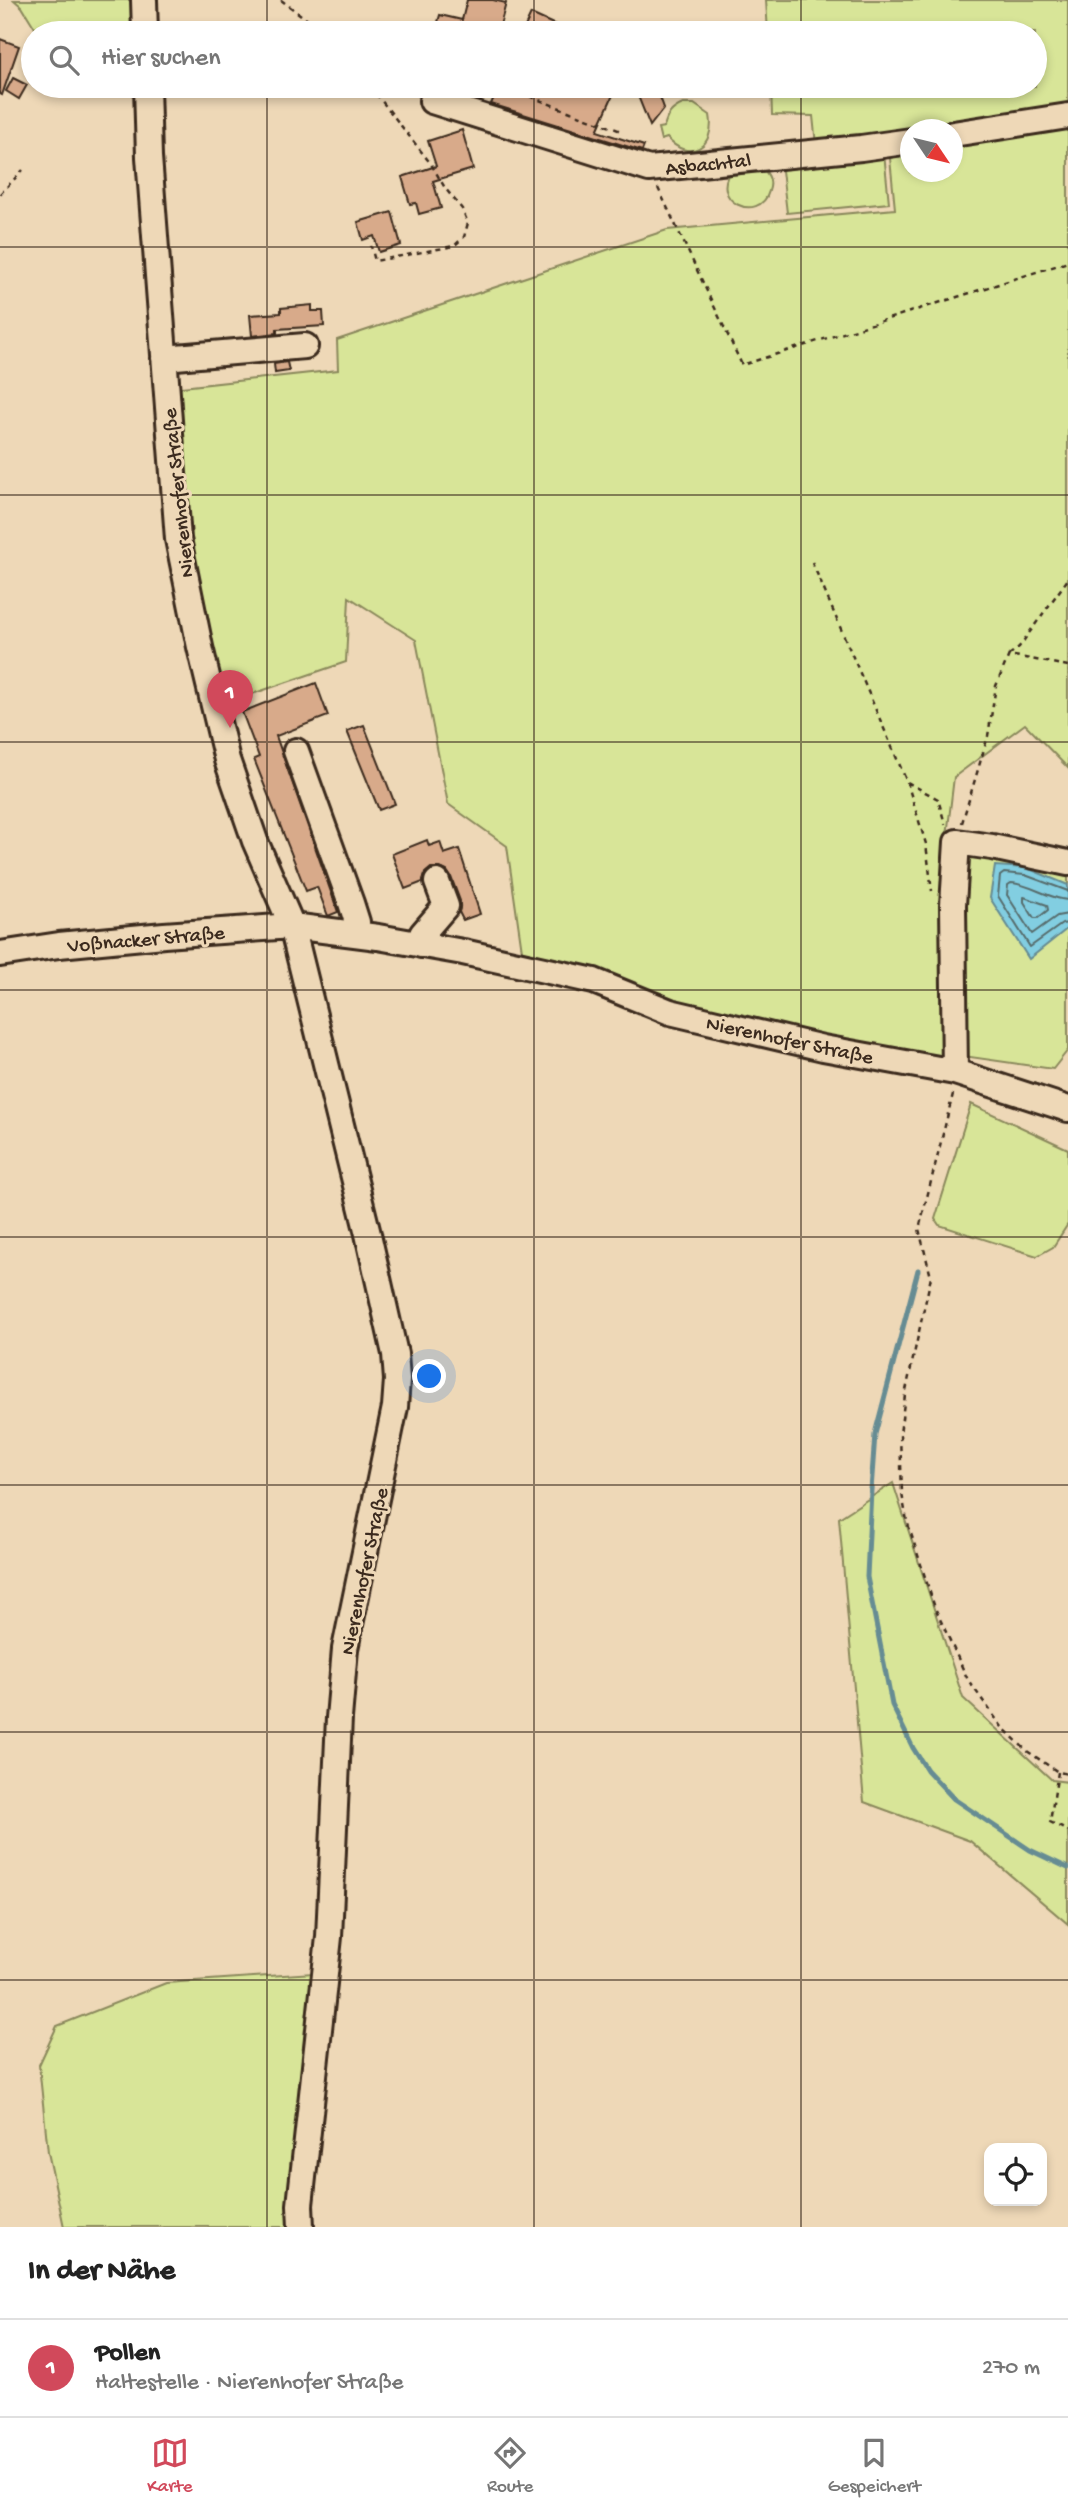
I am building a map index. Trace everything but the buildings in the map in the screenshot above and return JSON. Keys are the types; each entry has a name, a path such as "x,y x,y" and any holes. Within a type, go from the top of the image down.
{"street":[{"path":"144,0 145,21"},
{"name":"Nierenhofer Straße","path":"147,98 178,539 227,760 255,841 292,926 368,1234 395,1354 397,1380 395,1407 383,1470 345,1649 339,1718 329,1937 303,2178 301,2227"},
{"name":"Asbachtal","path":"432,101 649,169 900,143"},
{"path":"963,132 1068,116"},
{"path":"164,358 305,345"},
{"path":"296,751 357,922 356,934"},
{"path":"953,1071 953,905 957,842 1068,863"},
{"path":"421,945 422,934 446,906 437,882"},
{"name":"Nierenhofer Straße","path":"292,926 421,945 594,981 670,1012 823,1048 953,1071 1068,1109"},
{"name":"Voßnacker Straße","path":"0,954 59,945 292,926"}],"path":[{"path":"281,0 309,21"},
{"path":"371,246 375,261 454,246 464,237 468,223 462,209 431,164 379,98"},
{"path":"534,98 621,131"},
{"path":"649,169 742,365 1068,262"},
{"path":"0,194 23,170"},
{"path":"812,562 907,782 938,799 945,826 957,842"},
{"path":"957,842 988,736 996,685 1009,655 1020,647 1068,579"},
{"path":"1009,655 1068,666"},
{"path":"953,1071 954,1089 919,1229 931,1277 905,1395 900,1434 902,1494 907,1521 935,1608 968,1680 1002,1727 1027,1751 1058,1772 1068,1774"},
{"path":"1058,1772 1050,1822 1068,1831"}],"green space":[{"path":"14,0 134,0 135,21 31,21"},
{"path":"766,0 1068,0 1068,768 1025,724 954,777 945,853 951,1048 933,1061 680,1004 607,974 522,951 507,846 448,804 416,640 349,597 346,662 223,704 185,539 173,388 338,370 337,340 667,230 895,209 889,148 817,154 813,116 772,115 771,98 1047,98 1047,21 767,21"},
{"path":"683,104 694,104 710,115 709,136 699,148 692,150 675,146 667,138 661,140 658,128 664,127 670,113"},
{"path":"884,153 889,203 787,213 781,162"},
{"path":"761,166 770,180 764,201 747,207 730,199 726,190 726,179 733,167"},
{"path":"963,848 1068,874 1068,1050 1053,1069 963,1056"},
{"path":"971,1104 1068,1149 1068,1224 1053,1247 1037,1256 939,1225 935,1219"},
{"path":"893,1483 963,1698 1052,1780 1068,1782 1068,1924 970,1841 864,1802 839,1518"},
{"path":"313,1973 289,2227 64,2227 48,2152 39,2065 57,2026 166,1983"}],"water":[{"path":"995,866 1027,868 1068,885 1068,928 1029,959 990,898"}],"waterway":[{"path":"918,1270 875,1434 871,1490 867,1577 892,1705 927,1770 954,1799 1030,1850 1068,1868"}],"place":[{"name":"Pollen","path":"230,728"}]}
